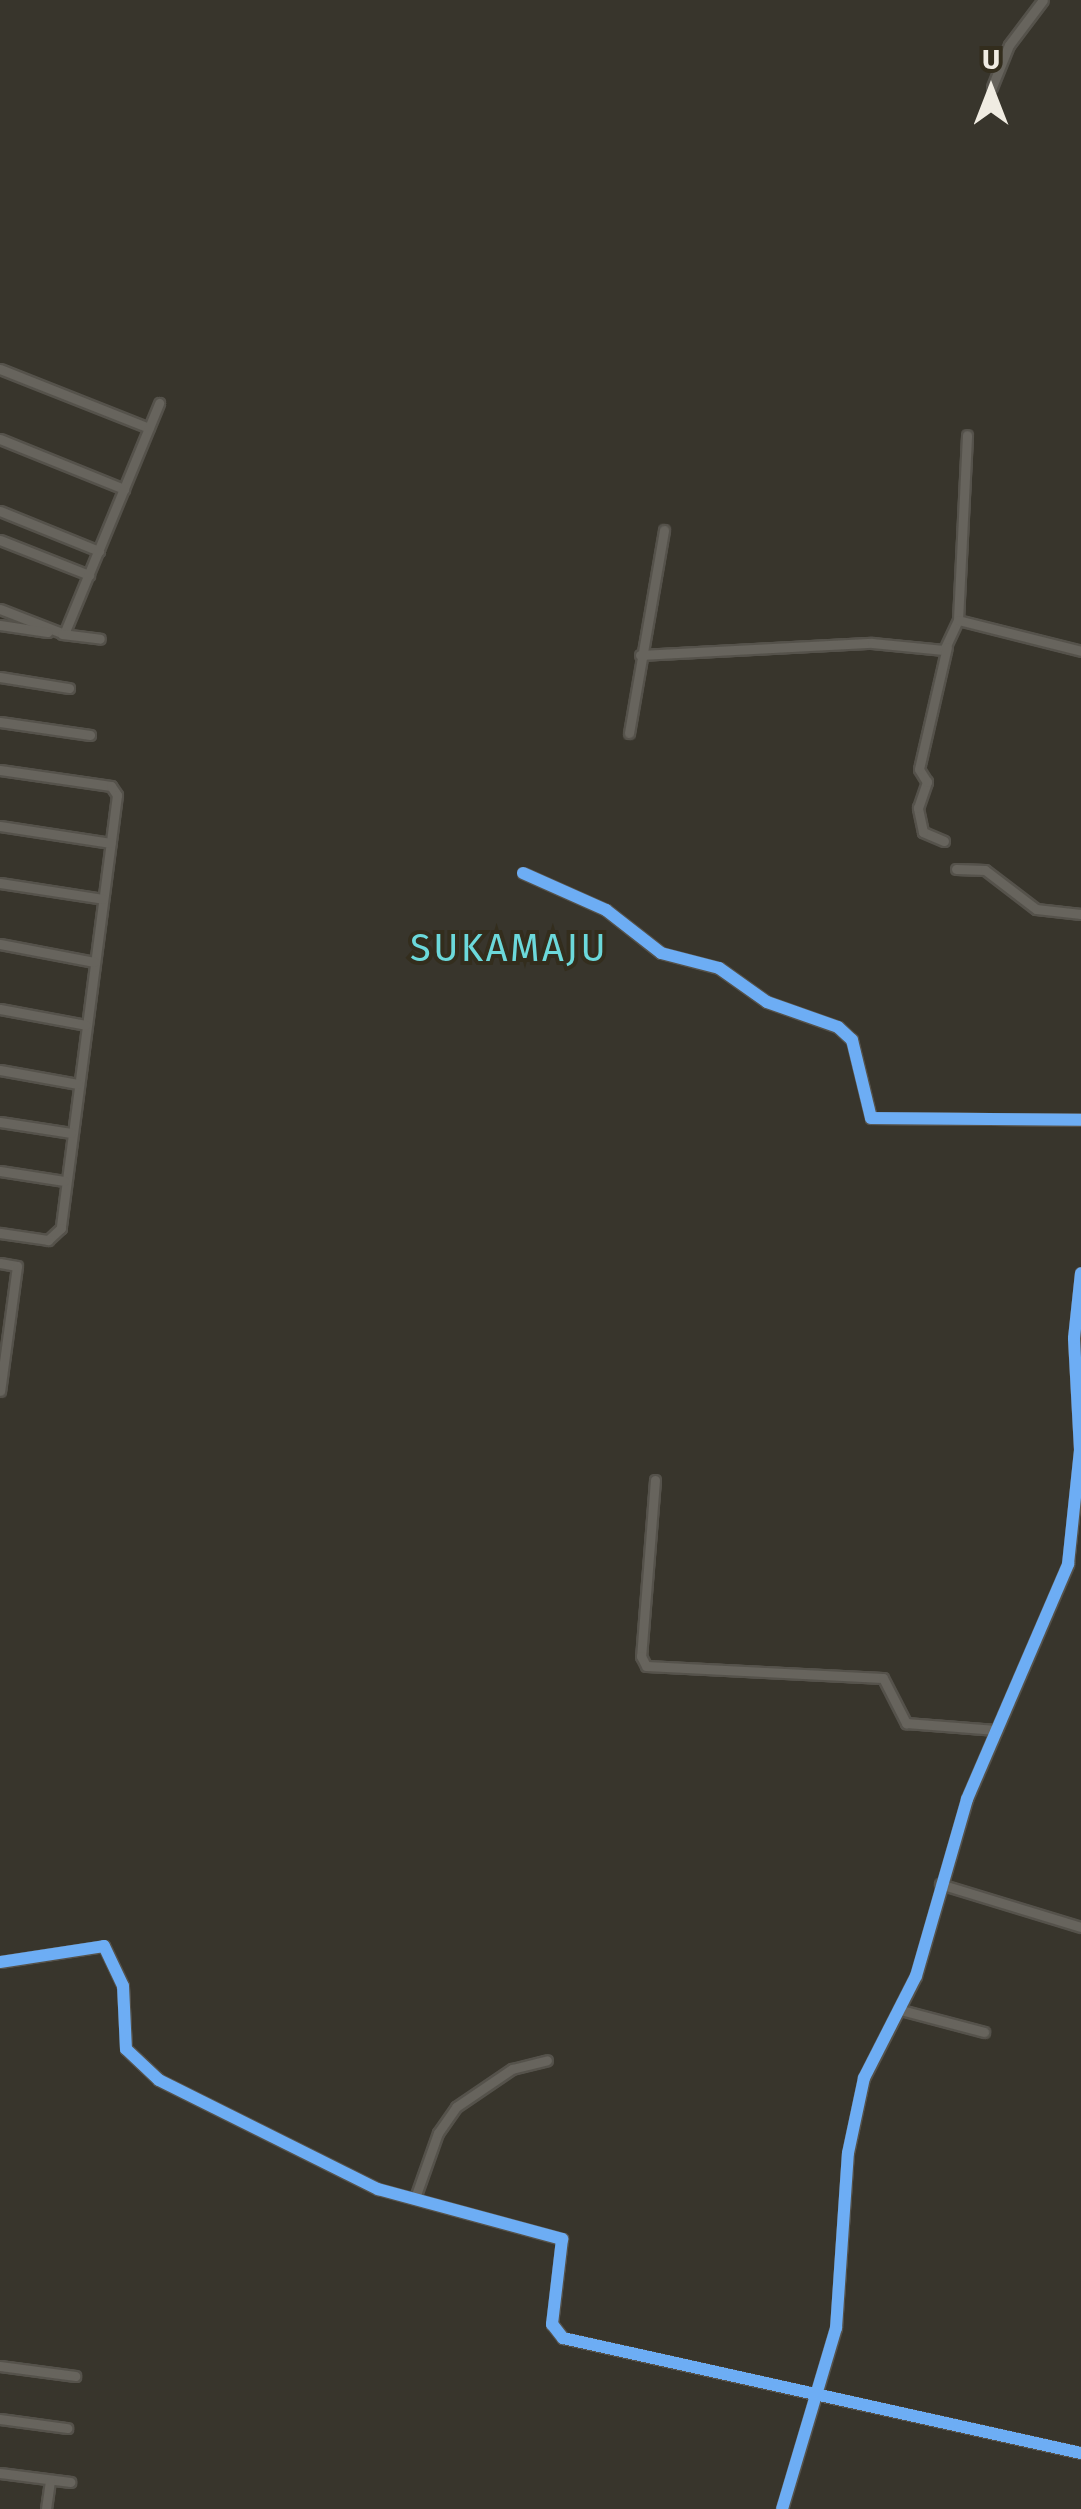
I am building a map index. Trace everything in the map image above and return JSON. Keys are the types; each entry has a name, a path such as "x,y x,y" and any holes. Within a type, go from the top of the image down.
{"street":[{"path":"992,88 1009,44 1042,0"},
{"path":"0,368 148,428"},
{"path":"64,634 159,403"},
{"path":"944,841 923,832 918,808 927,782 919,769 947,648 958,620 967,435"},
{"path":"0,439 124,489"},
{"path":"0,510 98,550"},
{"path":"629,733 664,530"},
{"path":"0,540 88,575"},
{"path":"0,609 64,634"},
{"path":"958,620 1081,651"},
{"path":"0,625 100,639"},
{"path":"640,655 872,643 947,648"},
{"path":"0,677 69,688"},
{"path":"0,722 90,735"},
{"path":"0,770 114,787 103,899 57,1236 0,1232"},
{"path":"0,826 110,843"},
{"path":"956,869 985,870 1036,909 1081,914"},
{"path":"524,872 606,910 661,953 719,968 767,1002 838,1028 852,1040 871,1118 1081,1120"},
{"path":"0,883 103,899"},
{"path":"0,944 94,962"},
{"path":"0,1010 86,1025"},
{"path":"0,1070 78,1084"},
{"path":"0,1122 71,1133"},
{"path":"0,1171 64,1181"},
{"path":"0,1263 16,1266 6,1307 0,1391"},
{"path":"782,2509 820,2396 843,2290 858,2100 901,2010 940,1884 996,1730 1064,1579 1081,1450 1074,1338 1081,1273"},
{"path":"654,1480 641,1656 646,1666 883,1678 906,1723 996,1730"},
{"path":"940,1884 1081,1927"},
{"path":"0,1962 104,1946 123,1986 126,2049 159,2080 378,2189 416,2196 562,2239 552,2324 563,2338 1081,2453"},
{"path":"901,2010 984,2032"},
{"path":"416,2196 438,2133 456,2107 512,2069 547,2060"},
{"path":"0,2366 75,2376"},
{"path":"0,2419 67,2428"},
{"path":"0,2472 70,2482"},
{"path":"46,2509 50,2481"}],"cycle path":[{"path":"523,873 606,910 661,953 719,968 767,1002 838,1027 852,1040 871,1118 1081,1120"},
{"path":"782,2509 836,2328 848,2153 864,2078 916,1976 967,1799 1068,1564 1080,1450 1074,1338 1081,1273"},
{"path":"0,1962 104,1946 123,1986 126,2049 159,2080 378,2189 562,2239 552,2324 563,2338 1081,2453"}],"district":[{"name":"SUKAMAJU","path":"509,949"}]}
